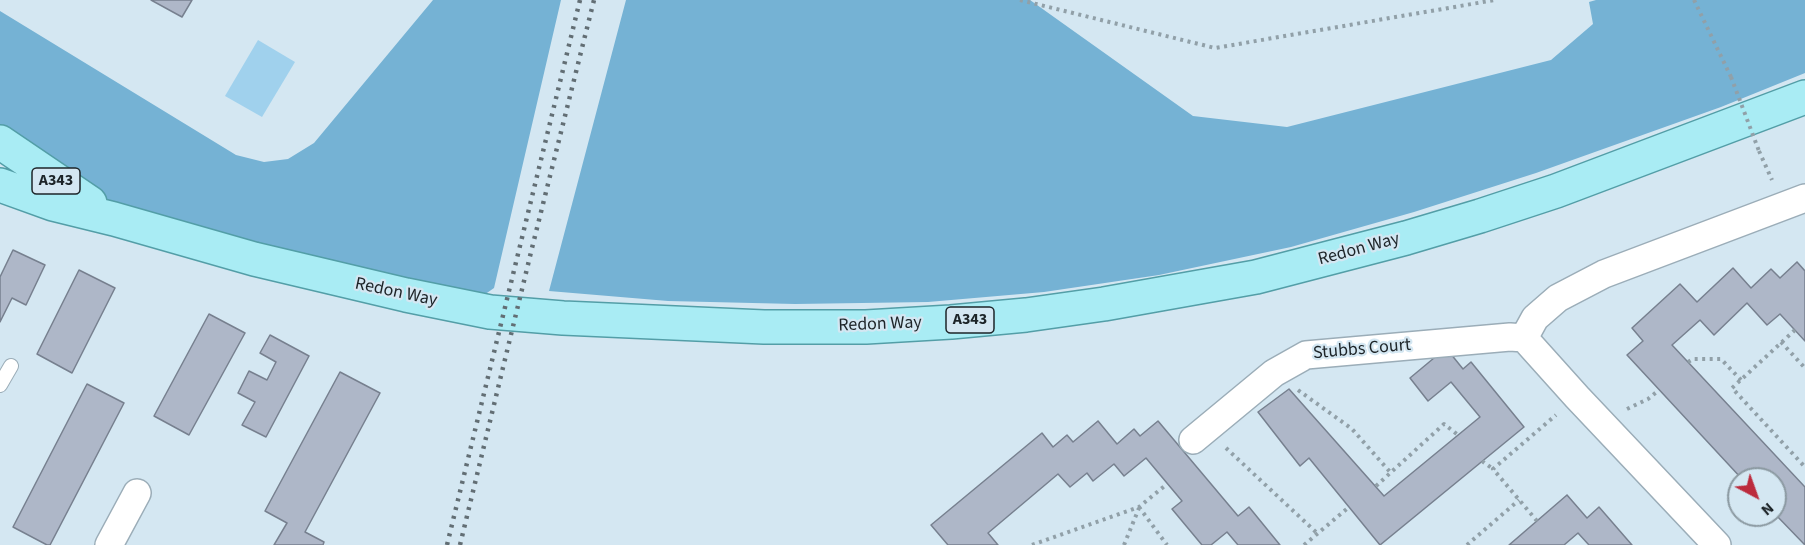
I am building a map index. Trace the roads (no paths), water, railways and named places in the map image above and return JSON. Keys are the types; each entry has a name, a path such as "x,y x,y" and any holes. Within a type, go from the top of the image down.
{"main road":[{"name":"Redon Way","path":"0,185 53,204 187,241 330,278 490,312 563,318 764,327 866,327 1026,315 1137,299 1256,277 1480,216 1556,191 1805,97"},
{"name":"Redon Way","path":"0,142 114,219"}],"street":[{"path":"1717,545 1577,398 1524,338 1535,318 1558,298 1604,274 1805,198"},
{"name":"Stubbs Court","path":"1192,440 1274,373 1306,355 1510,337 1524,338"},
{"path":"109,545 137,493"}],"lane":[{"path":"0,385 10,366"}],"railway":[{"path":"447,545 580,0"},
{"path":"460,545 594,0"}]}
